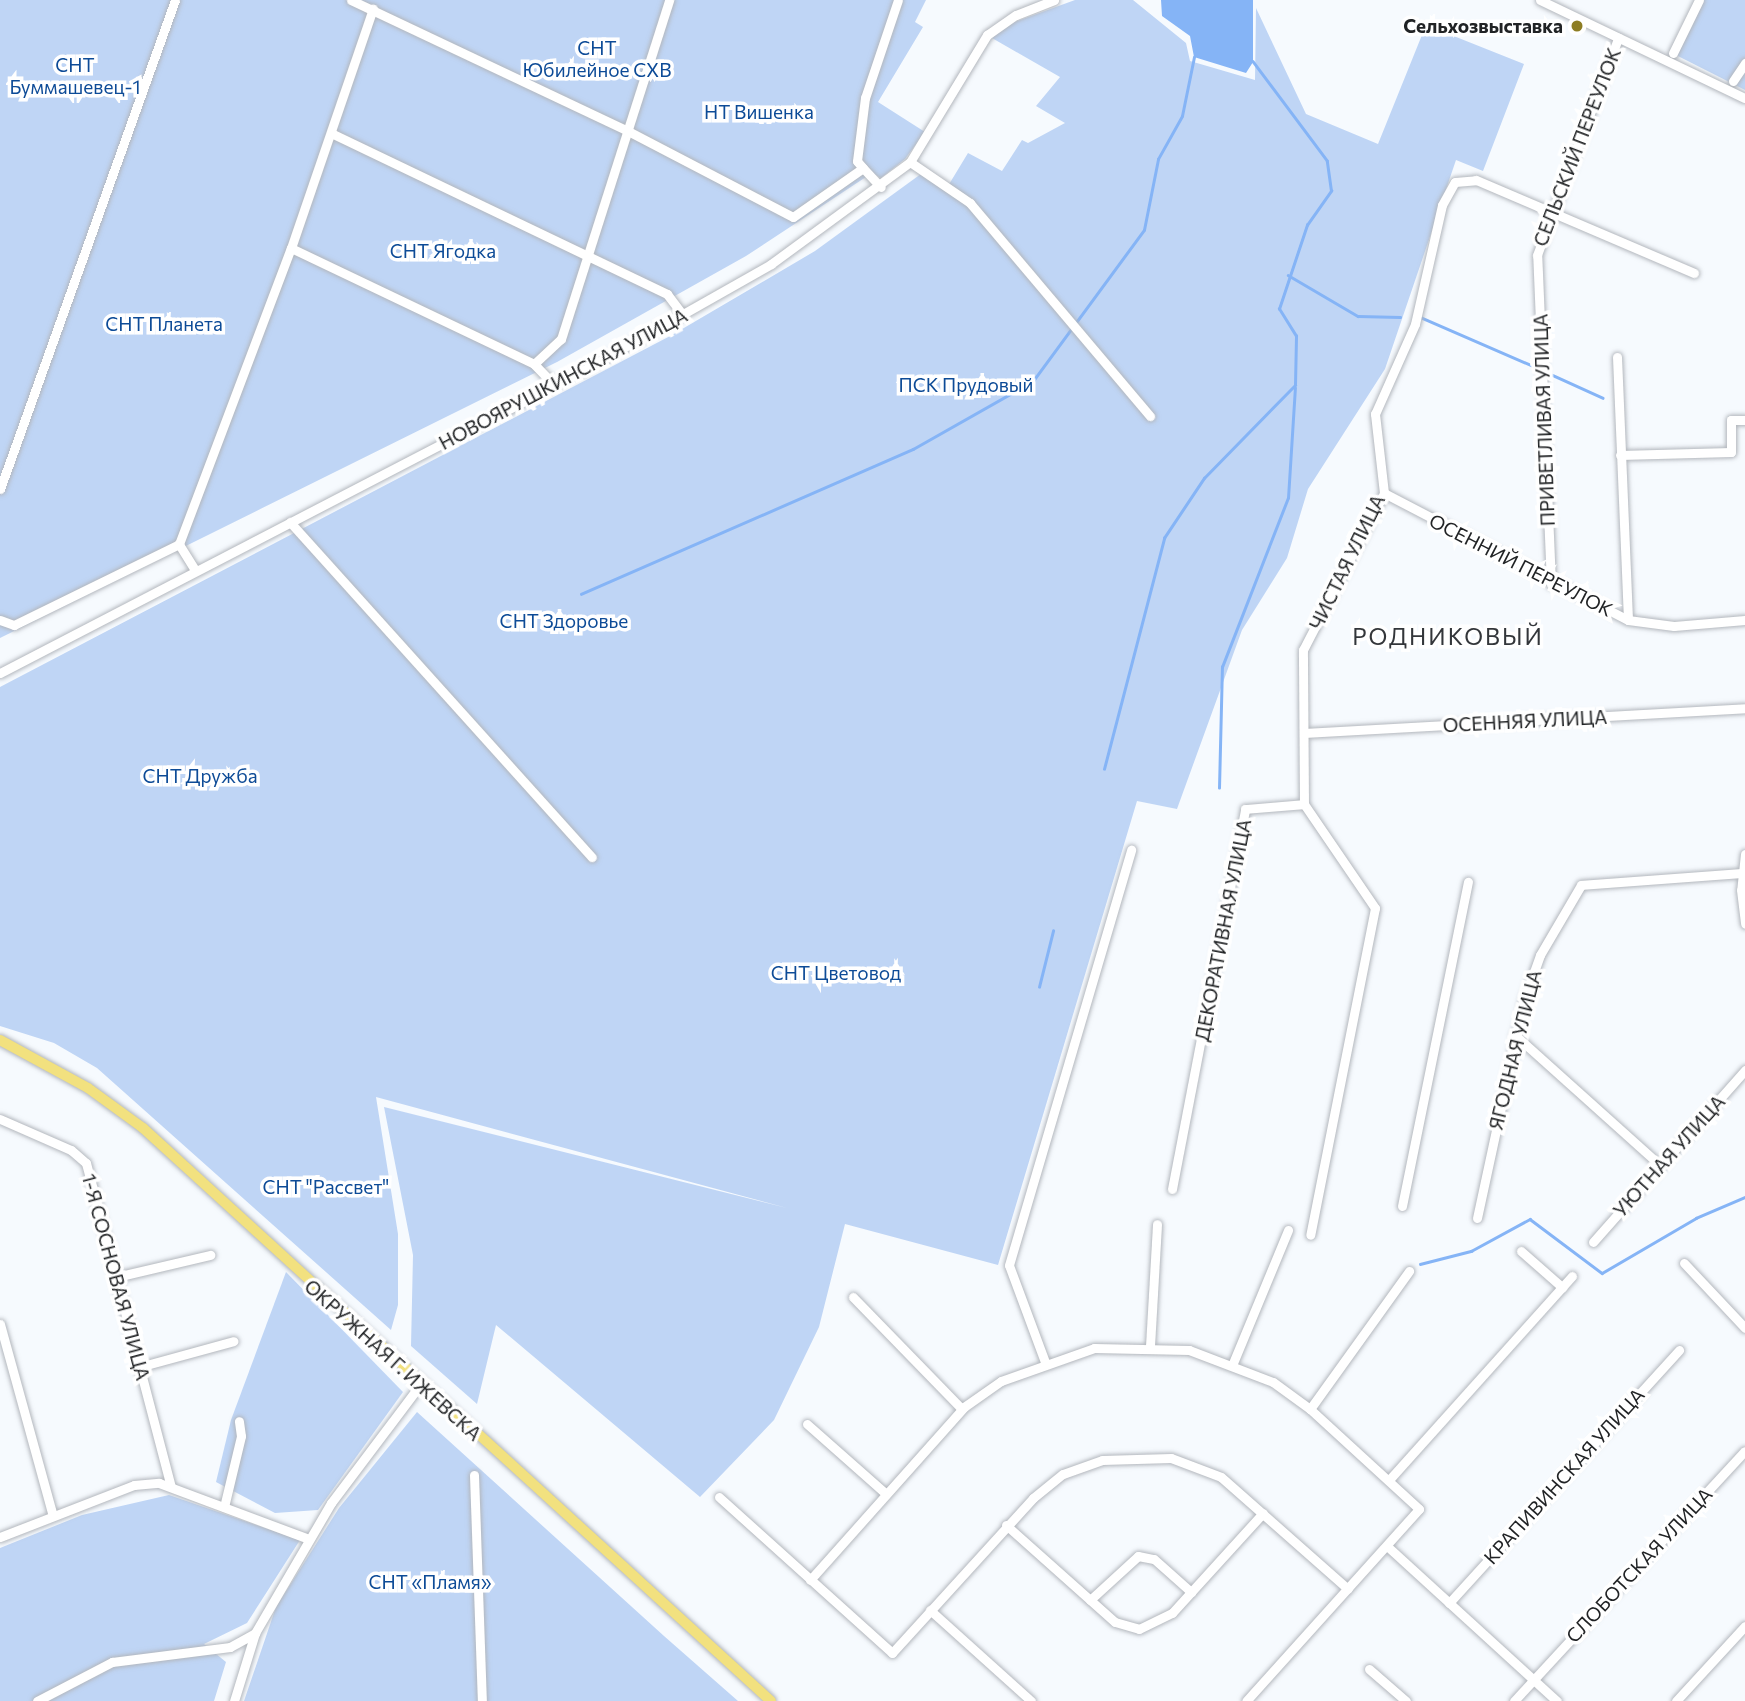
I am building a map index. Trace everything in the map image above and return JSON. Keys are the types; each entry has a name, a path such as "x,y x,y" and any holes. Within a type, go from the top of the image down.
{"main road":[{"name":"ОКРУЖНАЯ Г. ИЖЕВСКА","path":"0,1040 88,1088 143,1128 420,1385 771,1701"}],"street":[{"path":"0,489 175,0"},
{"path":"351,0 628,131 793,216 863,167"},
{"path":"534,364 561,339 669,0"},
{"path":"881,187 857,161 865,98 898,0"},
{"name":"НОВОЯРУШКИНСКАЯ УЛИЦА","path":"0,673 554,386 771,264 881,187 910,162 987,35 1016,15 1054,0"},
{"path":"1540,0 1745,98"},
{"path":"1673,53 1699,0"},
{"path":"0,620 14,625 179,544 291,248 373,9"},
{"name":"СЕЛЬСКИЙ ПЕРЕУЛОК","path":"1536,255 1618,38"},
{"path":"1733,81 1745,63"},
{"path":"331,133 667,294 683,315"},
{"path":"910,162 970,203 1150,416"},
{"name":"ЧИСТАЯ УЛИЦА","path":"1304,804 1303,650 1384,493 1375,414 1415,324 1442,205 1455,182 1467,177 1552,212"},
{"path":"1552,212 1694,273"},
{"path":"291,248 534,364 554,386"},
{"name":"ПРИВЕТЛИВАЯ УЛИЦА","path":"1536,255 1551,584"},
{"path":"1617,357 1628,620"},
{"path":"1620,455 1731,452 1731,420 1745,420"},
{"name":"ОСЕННИЙ ПЕРЕУЛОК","path":"1384,493 1551,584 1628,620 1674,626 1745,620"},
{"path":"290,522 592,857"},
{"path":"179,544 195,570"},
{"name":"ОСЕННЯЯ УЛИЦА","path":"1304,733 1745,708"},
{"path":"1304,804 1375,908 1310,1235"},
{"name":"ДЕКОРАТИВНАЯ УЛИЦА","path":"1171,1189 1245,809 1304,804"},
{"path":"1045,1362 1009,1265 1131,850"},
{"path":"1745,854 1741,873 1745,924"},
{"name":"ЯГОДНАЯ УЛИЦА","path":"1477,1218 1515,1035 1535,967 1581,886 1741,873"},
{"path":"1402,1206 1468,882"},
{"path":"1515,1035 1660,1165"},
{"name":"УЮТНАЯ УЛИЦА","path":"1593,1241 1745,1070"},
{"name":"1-Я СОСНОВАЯ УЛИЦА","path":"0,1119 71,1150 86,1163 171,1486"},
{"path":"1150,1346 1157,1224"},
{"path":"1233,1363 1288,1230"},
{"path":"1521,1251 1562,1287"},
{"path":"116,1277 210,1255"},
{"path":"1684,1263 1745,1328"},
{"path":"1310,1409 1409,1271"},
{"path":"1389,1480 1572,1276"},
{"path":"853,1297 962,1409"},
{"path":"0,1324 52,1513"},
{"path":"139,1367 234,1341"},
{"path":"810,1580 962,1409 1001,1381 1045,1362 1094,1348 1150,1346 1233,1363 1310,1409 1419,1509 1246,1701"},
{"name":"КРАПИВИНСКАЯ УЛИЦА","path":"1449,1603 1679,1350"},
{"path":"234,1701 255,1633 309,1539 420,1385"},
{"path":"224,1507 241,1437 239,1421"},
{"path":"807,1424 885,1493"},
{"name":"СЛОБОТСКАЯ УЛИЦА","path":"1514,1701 1745,1451"},
{"path":"719,1497 892,1653 1006,1525 1063,1474 1102,1460 1135,1456 1198,1467 1221,1478 1348,1589"},
{"path":"474,1475 482,1701"},
{"path":"0,1537 52,1513 134,1485 171,1486 309,1539"},
{"path":"1006,1525 1115,1622 1139,1629 1164,1619 1263,1513"},
{"path":"1387,1546 1557,1701"},
{"path":"1090,1600 1138,1556 1154,1559 1191,1592"},
{"path":"930,1610 1030,1701"},
{"path":"1676,1701 1745,1626"},
{"path":"37,1701 112,1662 230,1647 255,1633"},
{"path":"1369,1669 1406,1701"}],"green space":[{"path":"0,0 926,0 915,22 923,27 878,102 925,132 905,159 881,178 872,173 746,256 557,362 0,638"},
{"path":"1075,0 1133,0 1186,43 1190,61 1255,80 1256,8 1306,114 1378,144 1426,25 1524,64 1483,171 1456,160 1385,369 1308,489 1287,558 1242,630 1177,809 1137,801 998,1265 845,1224 819,1327 774,1420 700,1497 496,1325 477,1404 411,1346 413,1255 384,1107 787,1208 376,1097 398,1234 398,1305 391,1330 97,1068 54,1043 0,1026 0,687 672,335 815,251 925,171 948,186 968,153 1002,171 1022,140 1028,143 1065,123 1036,106 1060,77 992,38 1006,25"},
{"path":"1695,0 1745,0 1745,90 1670,52"},
{"path":"286,1272 403,1392 318,1510 275,1513 216,1482 231,1420"},
{"name":"СНТ «Пламя»","path":"417,1412 738,1701 244,1701 276,1607 339,1508"},
{"path":"169,1495 300,1540 247,1623 204,1644 226,1662 214,1701 0,1701 0,1548 82,1515"}],"water":[{"path":"1161,0 1253,0 1253,62 1246,73 1194,57 1190,36 1162,16"}],"waterway":[{"path":"581,594 913,449 1033,381 1144,230 1158,159 1182,116 1194,57"},
{"path":"1104,769 1164,538 1204,478 1295,385 1296,336 1279,309 1307,225 1331,191 1327,161 1253,62"},
{"path":"1288,275 1358,316 1400,317"},
{"path":"1420,317 1538,368"},
{"path":"1548,373 1603,398"},
{"path":"1219,788 1222,667 1288,498 1295,388"},
{"path":"1039,987 1053,931"},
{"path":"1420,1264 1471,1251 1530,1219 1602,1273 1696,1218 1745,1197"}],"place":[{"name":"Сельхозвыставка","path":"1577,26"}],"district":[{"name":"РОДНИКОВЫЙ","path":"1448,636"}],"park label":[{"name":"СНТ Юбилейное СХВ","path":"597,59"},
{"name":"СНТ Буммашевец-1","path":"75,76"},
{"name":"НТ Вишенка","path":"759,112"},
{"name":"СНТ Ягодка","path":"443,251"},
{"name":"СНТ Планета","path":"164,324"},
{"name":"ПСК Прудовый","path":"966,385"},
{"name":"СНТ Здоровье","path":"564,621"},
{"name":"СНТ Дружба","path":"200,776"},
{"name":"СНТ Цветовод","path":"836,973"},
{"name":"СНТ \"Рассвет\"","path":"326,1187"}]}
